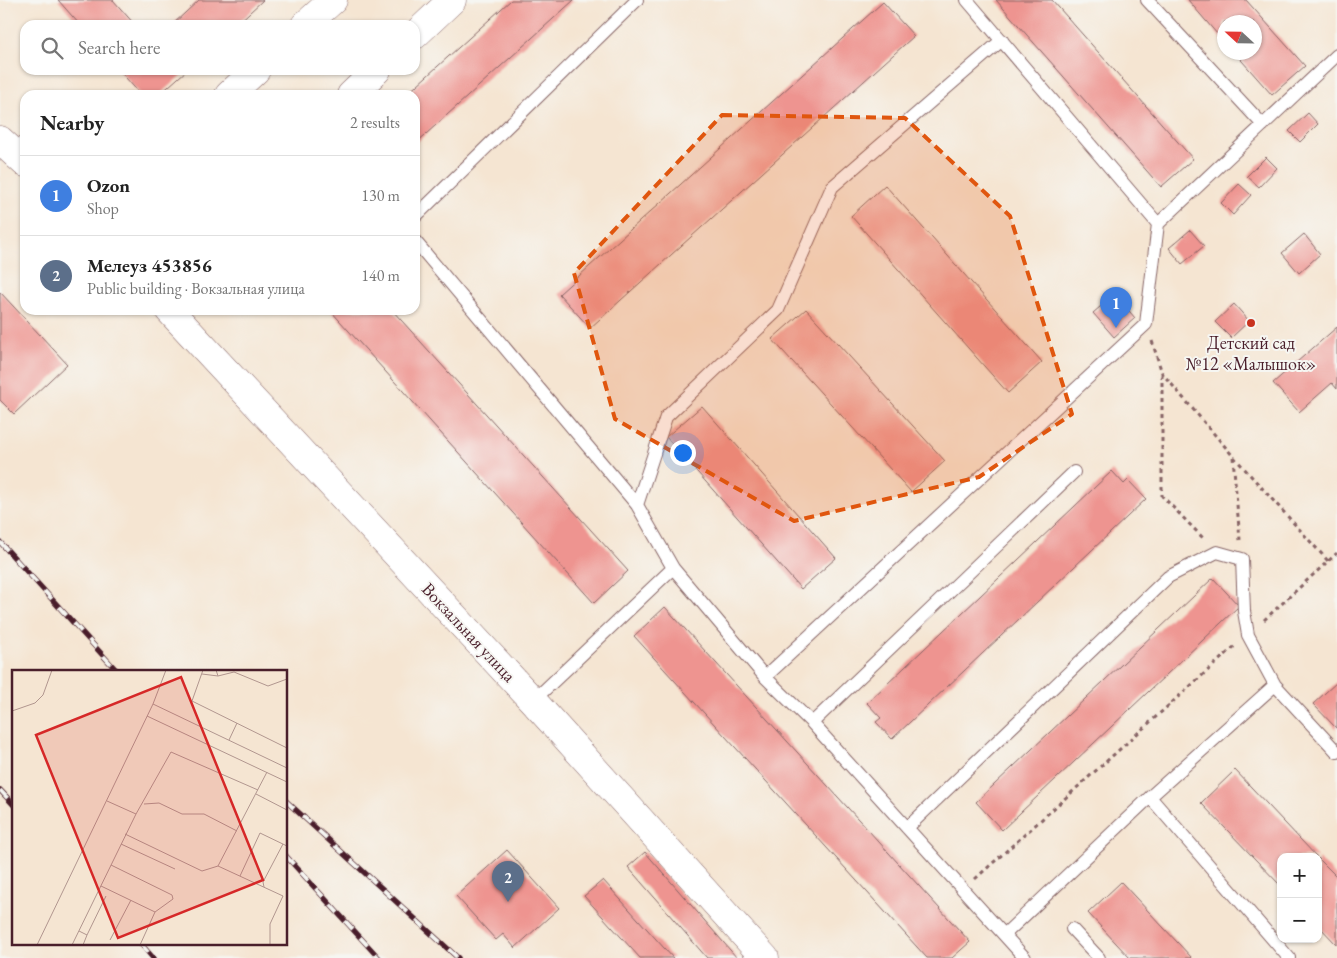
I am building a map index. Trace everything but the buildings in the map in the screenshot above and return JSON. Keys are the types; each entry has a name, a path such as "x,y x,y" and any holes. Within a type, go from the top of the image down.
{"street":[{"path":"311,20 333,0"},
{"path":"420,30 452,0"},
{"path":"234,90 251,75"},
{"path":"356,90 372,75"},
{"path":"0,140 20,158"},
{"name":"Вокзальная улица","path":"174,315 533,701 765,958"}],"lane":[{"path":"420,212 638,0"},
{"path":"967,0 1158,224"},
{"path":"1147,0 1263,125"},
{"path":"637,505 666,417 778,310 832,187 1002,40"},
{"path":"766,678 1146,324 1158,224 1337,54"},
{"path":"420,247 637,505 673,568 766,678 812,723 1025,958"},
{"path":"812,723 1074,472"},
{"path":"907,828 1168,577 1217,552 1242,558 1244,611 1248,635 1275,685 1337,752"},
{"path":"533,701 673,568"},
{"path":"1004,935 1150,797 1275,685"},
{"path":"1150,797 1290,958"},
{"path":"1072,929 1098,958"}],"path":[{"path":"1146,324 1162,373 1162,496 1217,552"},
{"path":"1162,373 1233,456 1328,561"},
{"path":"1233,456 1242,558"},
{"path":"963,890 1337,553"}],"highlighted area":[{"path":"722,115 905,118 1010,216 1072,414 979,477 794,521 615,419 574,273"}],"railway":[{"path":"0,542 116,670"},
{"path":"0,790 12,803"},
{"path":"288,803 458,958"},
{"path":"288,858 379,958"},
{"path":"143,946 153,958"}],"place":[{"name":"Детский сад №12 «Малышок»","path":"1251,323"},
{"name":"Ozon","path":"1116,328"},
{"name":"Мелеуз 453856","path":"508,902"}]}
